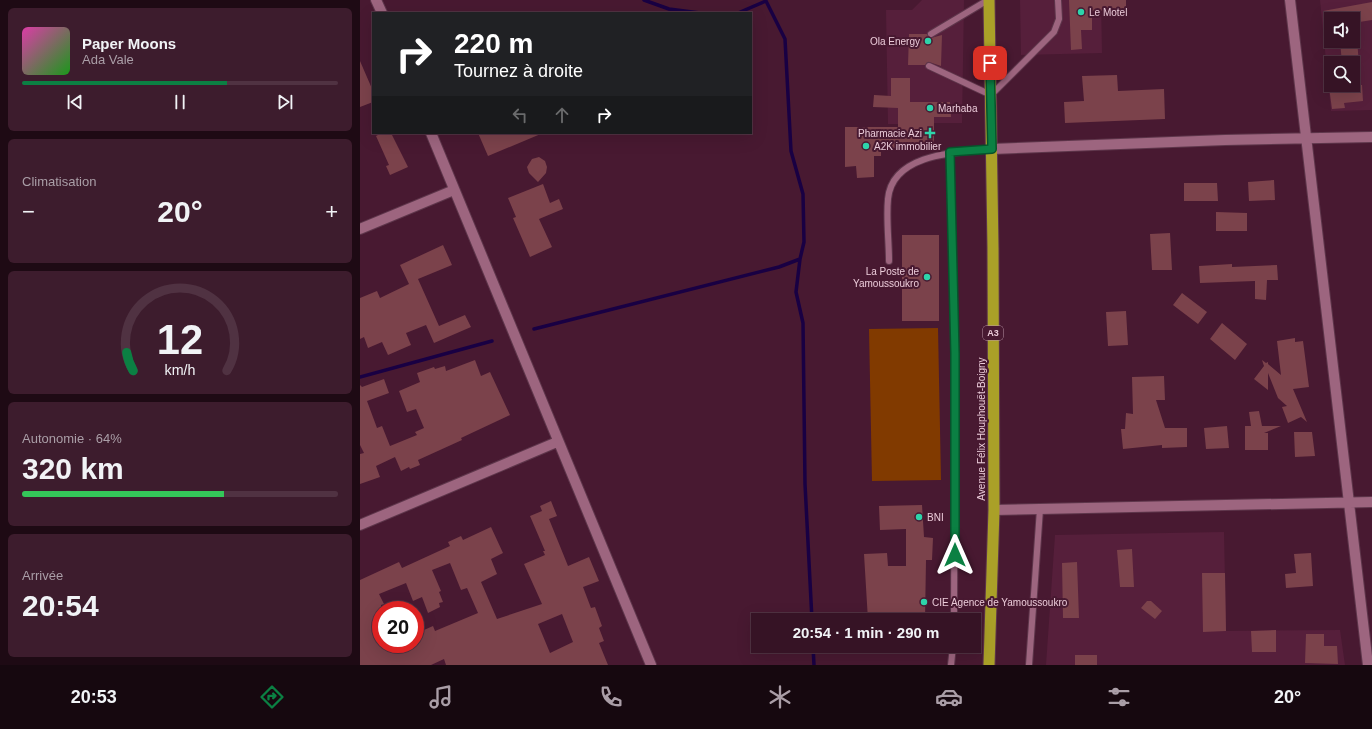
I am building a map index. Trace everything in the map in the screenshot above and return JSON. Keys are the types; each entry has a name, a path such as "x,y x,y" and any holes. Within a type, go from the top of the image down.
{"highway":[{"name":"Avenue Félix Houphouët-Boigny","path":"989,0 992,149 994,510 989,665"}],"street":[{"path":"376,0 382,12"},
{"path":"1290,0 1368,665"},
{"path":"430,134 651,665"},
{"path":"992,149 1372,137"},
{"path":"360,229 454,190"},
{"path":"360,525 558,442"},
{"path":"994,510 1372,502"}],"lane":[{"path":"931,34 989,0"},
{"path":"929,66 991,95 1054,32 1059,19 1058,0"},
{"path":"889,261 888,198 892,182 901,172 913,163 950,152 992,149"},
{"path":"950,152 955,353 954,613"},
{"path":"1029,665 1040,509"},
{"path":"951,665 952,653"}],"shaded area":[{"path":"922,0 964,0 962,123 934,123 934,148 899,148 898,124 888,124 886,10 912,10"},
{"path":"1020,0 1101,0 1102,53 1021,55"},
{"path":"1320,0 1372,0 1372,110 1331,111 1329,92 1360,92 1360,56 1326,56 1325,48 1360,48 1360,12 1324,12 1324,40"},
{"path":"938,328 941,480 872,481 869,329"},
{"path":"1224,532 1226,631 1340,630 1345,665 1046,665 1055,535"}],"building":[{"path":"1069,0 1126,0 1126,10 1092,11 1092,30 1081,30 1082,49 1071,50"},
{"path":"1372,2 1372,20 1360,22 1360,12 1324,12 1324,19 1323,11"},
{"path":"909,34 927,34 931,38 942,35 941,66 929,62 925,65 908,65"},
{"path":"1341,48 1358,48 1358,56 1341,56"},
{"path":"360,61 372,89 372,102 360,107"},
{"path":"1117,75 1118,91 1164,89 1165,119 1065,123 1064,102 1084,101 1082,76"},
{"path":"891,78 910,78 910,102 950,102 951,117 934,117 934,148 881,148 881,156 874,156 874,177 857,178 856,166 845,167 845,127 898,127 898,108 873,107 874,95 891,96"},
{"path":"1360,85 1362,85 1363,101 1344,103 1345,108 1332,109 1330,92 1360,92"},
{"path":"380,134 392,134 408,167 390,175 386,166 389,165 376,136"},
{"path":"478,134 541,134 488,156"},
{"path":"539,157 545,161 547,167 546,173 538,182 529,173 527,167 532,159"},
{"path":"1274,180 1275,200 1249,201 1248,182"},
{"path":"1184,183 1217,183 1218,201 1184,201"},
{"path":"543,184 550,203 559,199 563,209 539,219 552,247 530,257 513,218 516,217 508,198"},
{"path":"1216,212 1247,213 1247,231 1216,231"},
{"path":"1170,233 1172,270 1152,270 1150,234"},
{"path":"902,235 939,235 939,321 902,321"},
{"path":"443,245 452,265 418,279 439,326 465,315 471,327 434,343 426,325 406,333 411,345 388,355 382,342 368,348 364,337 360,339 360,298 377,291 380,298 409,284 400,265"},
{"path":"1232,264 1232,267 1277,265 1278,280 1267,280 1266,300 1255,299 1255,281 1200,283 1199,266"},
{"path":"1182,293 1207,312 1198,324 1173,305"},
{"path":"1126,311 1128,345 1108,346 1106,312"},
{"path":"1222,323 1247,344 1235,360 1210,339"},
{"path":"1295,338 1295,342 1303,341 1309,387 1293,389 1307,422 1301,417 1288,423 1282,407 1287,406 1278,398 1268,373 1268,390 1254,379 1264,366 1262,360 1266,363 1268,362 1268,364 1281,375 1277,341"},
{"path":"475,360 481,376 490,372 510,415 461,438 462,440 418,460 420,465 410,469 409,467 401,471 395,457 376,466 380,477 360,484 360,454 364,453 360,445 360,385 362,387 384,379 389,393 367,401 377,428 382,426 390,446 417,435 415,432 424,428 416,409 407,412 399,391 420,382 417,373 434,367 435,369 445,366 446,371"},
{"path":"1164,376 1165,400 1156,400 1165,428 1187,428 1187,447 1162,448 1162,445 1123,449 1121,429 1125,429 1126,413 1133,414 1132,377"},
{"path":"1259,411 1262,426 1281,426 1264,433 1268,433 1268,450 1245,450 1245,426 1251,426 1249,412"},
{"path":"1227,426 1229,448 1206,449 1204,428"},
{"path":"1294,432 1312,432 1315,456 1295,457"},
{"path":"551,501 557,516 549,519 568,566 589,557 599,581 583,587 591,608 595,607 602,626 599,628 604,641 599,643 608,665 446,665 444,659 431,665 360,665 360,580 399,562 402,568 450,546 448,542 461,536 463,540 491,527 503,553 491,559 497,574 481,582 497,619 542,604 524,564 545,555 543,551 545,551 530,516 542,511 540,506","holes":["562,614 573,642 550,653 538,624"]},
{"path":"922,505 924,537 933,538 932,560 926,560 925,613 868,613 864,554 887,553 888,566 906,566 906,529 880,530 879,506"},
{"path":"1132,549 1134,587 1120,587 1117,550"},
{"path":"1311,553 1313,586 1286,588 1285,574 1296,573 1294,554"},
{"path":"1077,562 1079,618 1063,618 1062,563"},
{"path":"1202,573 1225,573 1226,631 1203,632"},
{"path":"1147,601 1151,601 1162,611 1155,619 1141,608"},
{"path":"1276,630 1276,652 1252,652 1251,631"},
{"path":"1306,634 1324,634 1324,646 1337,646 1338,664 1305,663"},
{"path":"1075,655 1097,655 1097,665 1075,665"}],"waterway":[{"path":"644,0 669,9 692,12"},
{"path":"740,12 766,1 785,39 791,151 803,194 804,242 800,259 796,292 803,323 805,484 812,613"},
{"path":"534,329 779,267 800,259"},
{"path":"360,377 492,341"},
{"path":"813,653 814,665"}],"place":[{"name":"Le Motel","path":"1081,12"},
{"name":"Ola Energy","path":"928,41"},
{"name":"Marhaba","path":"930,108"},
{"name":"Pharmacie Azi","path":"930,133"},
{"name":"A2K immobilier","path":"866,146"},
{"name":"La Poste de Yamoussoukro","path":"927,277"},
{"name":"BNI","path":"919,517"},
{"name":"CIE Agence de Yamoussoukro","path":"924,602"}],"route":[{"path":"955,555 955,353 950,152 992,149 990,63"}]}
